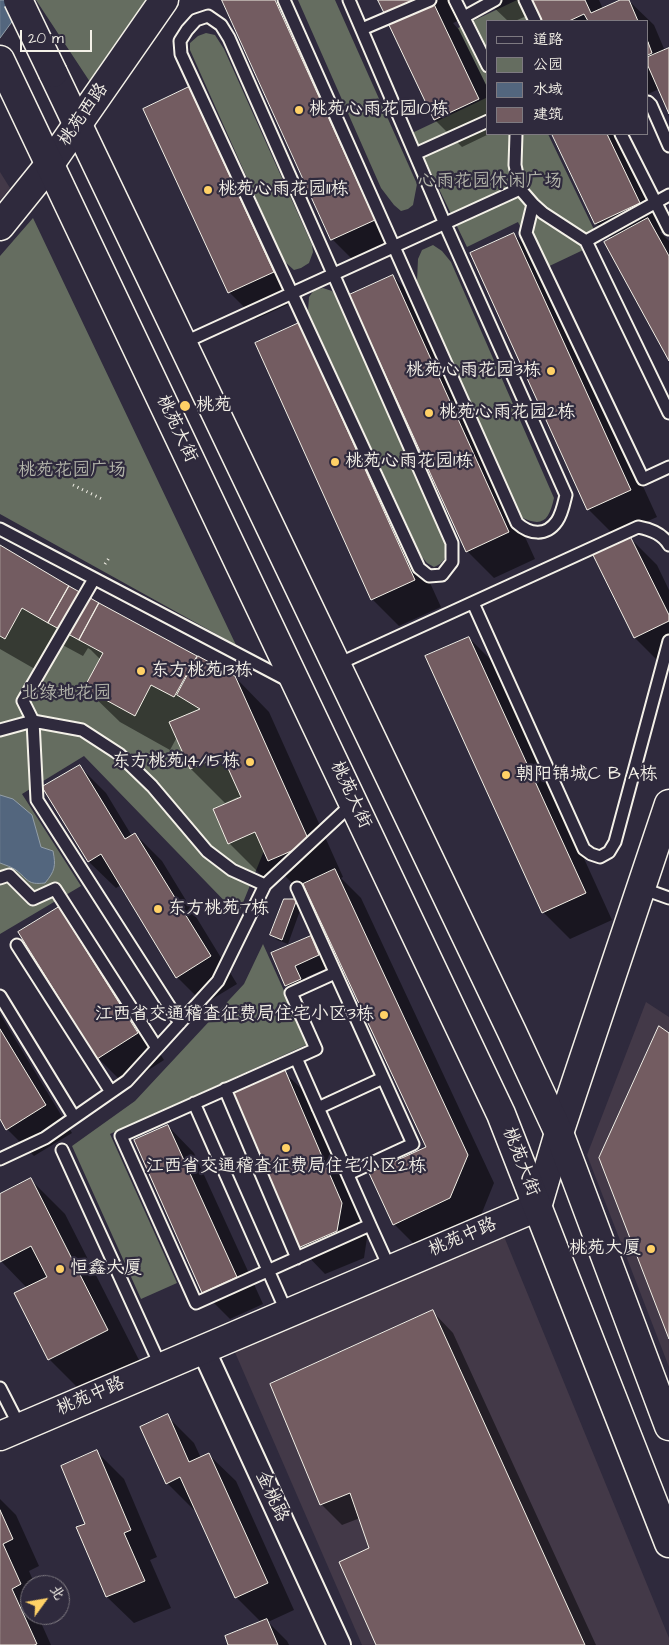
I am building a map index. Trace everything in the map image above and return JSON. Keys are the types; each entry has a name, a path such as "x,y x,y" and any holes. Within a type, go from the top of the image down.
{"main road":[{"path":"18,0 559,1133 669,1426"},
{"name":"桃苑西路","path":"0,226 50,164 164,0"},
{"name":"桃苑大街","path":"0,60 501,1114 669,1543"},
{"path":"537,1207 559,1133 667,814"},
{"name":"桃苑中路","path":"10,1431 537,1207"}],"street":[{"name":"金桃路","path":"203,1349 339,1645"}],"lane":[{"path":"284,0 517,523 524,530 535,532 550,528 558,520 566,495 445,224 349,0"},
{"path":"362,29 430,0"},
{"path":"455,0 487,64"},
{"path":"464,17 495,0"},
{"path":"525,0 535,20"},
{"path":"208,16 220,25 229,38 333,274 452,543 452,562 442,575 428,576 419,568 180,54 180,41 196,20 208,16"},
{"path":"649,103 669,146"},
{"path":"415,154 487,121"},
{"path":"516,135 515,165 520,188 533,204 544,213 586,241 669,413"},
{"path":"621,135 669,229"},
{"path":"182,343 520,188"},
{"path":"586,241 669,195"},
{"path":"533,204 526,233 643,479 669,467"},
{"path":"336,665 638,527 649,529 667,541 669,545"},
{"path":"0,529 298,686"},
{"path":"94,579 23,700 33,721 37,800 180,1023"},
{"path":"473,603 584,849 600,857 609,852 615,842 669,640"},
{"path":"0,730 33,721 82,730 119,754 152,786 207,852 232,870 265,885"},
{"path":"0,1159 45,1138 127,1081 218,981 265,885 353,802"},
{"path":"0,878 8,875 33,899 55,889 157,1048"},
{"path":"297,888 413,1144 348,1174"},
{"path":"641,888 669,898"},
{"path":"17,945 111,1092"},
{"path":"335,973 291,993 316,1049 121,1136 196,1302 370,1225"},
{"path":"0,996 74,1117"},
{"path":"296,1058 390,1269"},
{"path":"318,1108 383,1078"},
{"path":"225,1089 297,1258"},
{"path":"194,1103 287,1313"},
{"path":"62,1150 161,1367"},
{"path":"0,1388 10,1431"}],"path":[{"path":"73,485 102,499"}],"shaded area":[{"path":"0,172 10,188 0,200"},
{"name":"桃苑大厦","path":"646,1002 669,1017 669,1367 587,1155"},
{"path":"503,1234 669,1638 669,1645 362,1645 234,1350"}],"green space":[{"path":"36,0 151,0 92,85"},
{"path":"298,0 335,0 417,184 413,205 408,209 401,211 381,188"},
{"path":"517,0 520,0 530,20 487,20 487,87 458,28"},
{"path":"206,33 215,35 224,49 312,245 313,252 309,263 301,268 294,270 284,261 190,50 190,43 198,36"},
{"name":"心雨花园休闲广场","path":"487,97 487,135 548,135 600,242 541,270 518,222 467,247 412,133"},
{"name":"桃苑花园广场","path":"33,218 236,645 0,514 0,256"},
{"path":"433,245 442,251 451,262 554,498 550,512 540,522 521,517 417,281 418,259 422,250"},
{"path":"323,288 332,291 337,298 447,548 444,560 434,567 422,557 308,311 309,297 314,290"},
{"name":"北绿地花园","path":"0,580 203,699 270,836 238,915 84,756 22,794 81,886 0,934"},
{"path":"263,944 308,1044 110,1134 177,1283 141,1299 72,1146 135,1101 244,984"}],"water":[{"path":"0,0 28,0 0,38"},
{"path":"0,795 13,799 32,815 41,847 53,851 54,868 45,883 31,882 14,869 0,863"}],"building":[{"name":"桃苑心雨花园10栋","path":"222,0 275,0 375,220 331,240"},
{"path":"378,0 419,0 386,16"},
{"path":"532,0 585,0 591,13 620,0 629,0 638,20 587,20 584,14 571,20 541,20"},
{"path":"433,2 479,99 434,120 388,23"},
{"path":"669,48 669,114 649,68 649,57"},
{"name":"桃苑心雨花园11栋","path":"189,87 274,272 228,293 143,109"},
{"path":"552,135 607,135 640,203 595,224"},
{"path":"648,218 669,256 669,361 604,242"},
{"name":"桃苑心雨花园3栋","path":"514,233 631,490 587,510 470,253"},
{"name":"桃苑心雨花园2栋","path":"393,275 509,532 466,552 349,295"},
{"name":"桃苑心雨花园1栋","path":"299,323 415,580 371,600 255,343"},
{"path":"630,536 669,615 669,621 634,638 593,555"},
{"path":"0,545 69,586 48,623 22,608 5,639 0,636"},
{"path":"69,586 99,603 79,640 48,623"},
{"name":"东方桃苑13栋","path":"99,603 197,656 174,697 151,685 135,716 84,688 103,653 79,640"},
{"name":"朝阳锦城C B A栋","path":"469,637 586,893 542,913 425,656"},
{"name":"东方桃苑14/15栋","path":"198,656 235,676 310,843 268,861 255,832 228,844 213,809 241,797 222,755 190,769 169,722 200,709 177,695"},
{"name":"东方桃苑7栋","path":"80,765 125,839 135,833 211,956 176,978 101,854 88,862 42,787"},
{"name":"江西省交通稽查征费局住宅小区3栋","path":"335,869 468,1155 450,1198 393,1225 369,1173 426,1147 303,884"},
{"path":"284,899 297,899 282,940 270,935"},
{"path":"59,907 138,1033 97,1059 18,932"},
{"path":"311,936 319,955 295,966 301,979 285,986 271,953"},
{"name":"桃苑大厦","path":"659,1026 669,1033 669,1339 599,1158"},
{"path":"0,1029 46,1105 6,1130 0,1119"},
{"name":"江西省交通稽查征费局住宅小区2栋","path":"285,1070 342,1203 337,1231 298,1248 231,1093"},
{"path":"168,1125 237,1277 202,1293 134,1140"},
{"name":"恒鑫大厦","path":"31,1178 108,1330 48,1360 14,1293 47,1277 31,1246 0,1262 0,1194"},
{"path":"433,1310 585,1645 376,1645 339,1562 369,1548 350,1493 320,1505 270,1384"},
{"path":"168,1414 189,1462 209,1453 268,1583 235,1598 180,1477 166,1484 140,1427"},
{"path":"97,1450 131,1530 124,1533 145,1581 106,1597 76,1527 85,1524 61,1466"},
{"path":"0,1510 13,1539 3,1544 20,1582 20,1585 12,1589 20,1607 20,1625 28,1625 37,1644 0,1645"},
{"path":"267,1619 278,1645 228,1645 225,1636"}],"place":[{"name":"桃苑心雨花园10栋","path":"299,110"},
{"name":"桃苑心雨花园11栋","path":"208,190"},
{"name":"桃苑心雨花园3栋","path":"551,371"},
{"name":"桃苑","path":"185,406"},
{"name":"桃苑心雨花园2栋","path":"429,413"},
{"name":"桃苑心雨花园1栋","path":"335,462"},
{"name":"东方桃苑13栋","path":"141,671"},
{"name":"东方桃苑14/15栋","path":"250,762"},
{"name":"朝阳锦城C B A栋","path":"506,775"},
{"name":"东方桃苑7栋","path":"158,909"},
{"name":"江西省交通稽查征费局住宅小区3栋","path":"384,1015"},
{"name":"江西省交通稽查征费局住宅小区2栋","path":"286,1148"},
{"name":"桃苑大厦","path":"651,1249"},
{"name":"恒鑫大厦","path":"60,1269"}]}
